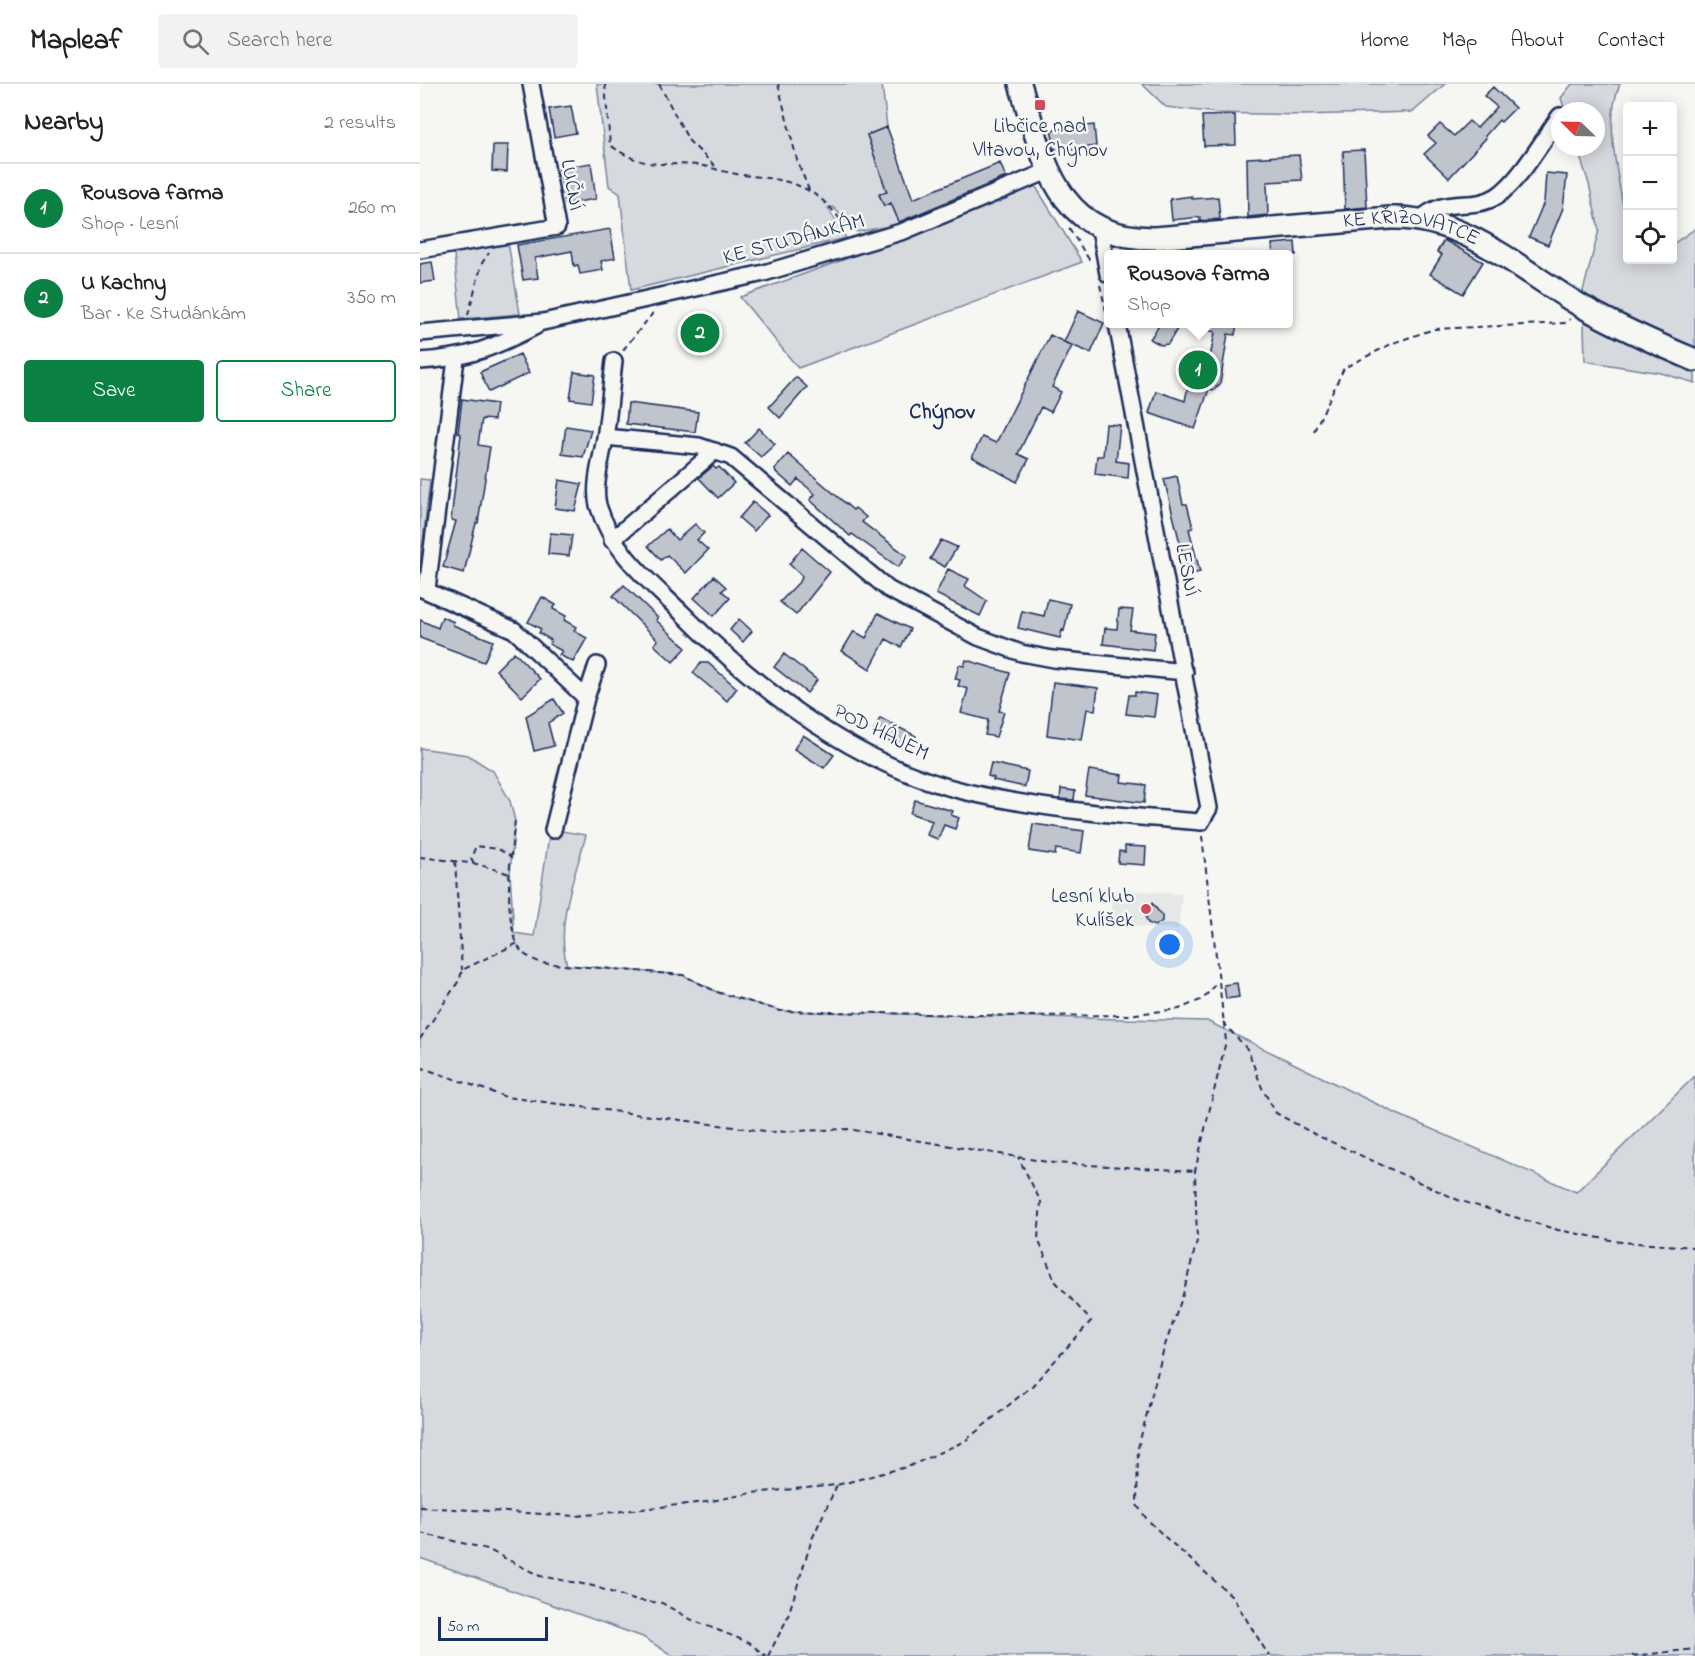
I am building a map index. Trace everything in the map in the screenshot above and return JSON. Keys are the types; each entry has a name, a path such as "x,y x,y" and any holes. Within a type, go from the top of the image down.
{"street":[{"name":"LUČNÍ","path":"420,250 557,227 531,84"},
{"path":"1020,84 1048,171 1074,210 1100,229 1100,274"},
{"path":"1420,220 1430,210 1441,206 1486,201 1499,195 1518,175 1551,129"},
{"name":"KE STUDÁNKÁM","path":"420,333 543,322 764,273 904,231 1048,171"},
{"name":"KE KŘIŽOVATCE","path":"1100,229 1124,237 1155,238 1390,219 1420,220 1444,225 1473,238 1583,307 1695,360"},
{"name":"KE STUDÁNKÁM","path":"420,361 456,359 492,348 543,322"},
{"name":"LESNÍ","path":"1118,328 1185,672 1209,808 1201,822"},
{"path":"456,359 424,588 514,630 586,698"},
{"name":"POD HÁJEM","path":"614,361 597,503 612,540 626,558 714,645 808,721 857,749 917,775 966,792 1086,813 1201,822"},
{"path":"605,437 699,446 732,457 888,589 978,637 1021,653 1053,659 1185,672"},
{"path":"612,540 715,451"},
{"path":"553,830 586,698 597,665"}],"path":[{"path":"605,84 610,145 629,158 653,165 697,165 766,176 809,190 833,207 857,245"},
{"path":"659,84 689,141 721,170"},
{"path":"778,84 798,160 809,190"},
{"path":"1063,219 1100,274 1104,296"},
{"path":"463,329 482,263 501,237"},
{"path":"614,361 652,317 657,295"},
{"path":"1314,431 1344,368 1393,343 1434,329 1566,323 1583,307"},
{"path":"515,821 510,874 513,933 522,953 541,963 683,975 717,992 781,1011 1026,1016 1128,1015 1179,1009 1203,999 1217,981"},
{"path":"1201,822 1221,1020 1226,1041 1195,1171 1197,1241 1182,1298 1164,1348 1138,1448 1137,1504 1159,1531 1232,1596 1269,1656"},
{"path":"477,864 471,858 476,846 498,849 511,857"},
{"path":"420,857 477,864 510,874"},
{"path":"420,1039 460,979 462,970 455,861"},
{"path":"462,970 518,943"},
{"path":"1221,1020 1248,1050 1262,1088 1276,1113 1314,1134 1458,1200 1547,1226 1621,1242 1695,1247"},
{"path":"420,1067 506,1097 772,1132 848,1129 1054,1163 1195,1171"},
{"path":"420,1508 577,1516 706,1502 752,1492 837,1485 910,1466 965,1441 1032,1386 1091,1321 1055,1281 1038,1239 1041,1202 1018,1157"},
{"path":"420,1533 487,1549 540,1576 593,1586 634,1600 662,1603 692,1620 748,1642 767,1656 787,1619 812,1539 837,1485"},
{"path":"1632,1656 1695,1649"}],"shaded area":[{"path":"597,84 882,84 887,127 867,135 887,192 879,195 884,206 891,203 900,224 857,232 833,207 828,208 846,238 631,290 620,194 609,186"},
{"path":"1142,84 1445,84 1413,112 1302,115 1217,113 1166,107"},
{"path":"1572,84 1620,84 1615,98 1612,129 1623,206 1623,264 1677,264 1677,241 1695,229 1695,383 1661,373 1585,361 1583,291 1599,230 1589,184 1580,156 1605,156 1605,102 1562,102 1561,98"},
{"path":"1033,182 1082,262 798,368 740,297 904,238"},
{"path":"507,236 520,314 461,319 453,245"},
{"path":"420,479 430,480 420,566"},
{"path":"420,748 468,755 493,771 510,801 515,821 510,874 514,933 534,936 550,829 586,835 565,916 563,933 567,965 683,975 717,992 781,1011 1207,1021 1397,1114 1576,1192 1695,1076 1695,1656 673,1656 643,1637 420,1558"},
{"name":"Lesní klub Kulíšek","path":"1113,889 1182,894 1178,930 1110,924"}],"building":[{"path":"1493,87 1515,108 1501,122 1499,120 1485,136 1486,138 1449,178 1424,154 1436,143 1428,136 1440,124 1454,136 1469,121 1477,128 1497,107 1484,96"},
{"path":"571,106 576,133 554,137 549,109"},
{"path":"1235,115 1236,145 1204,146 1202,116"},
{"path":"1094,125 1096,146 1056,153 1051,130"},
{"path":"887,127 913,199 1000,163 1006,177 899,222 891,203 884,206 879,194 887,192 867,135"},
{"path":"493,145 508,145 507,172 492,171"},
{"path":"1364,150 1367,207 1345,209 1343,151"},
{"path":"1299,155 1302,180 1267,182 1268,215 1248,217 1247,158"},
{"path":"591,163 596,199 565,204 559,168"},
{"path":"1546,173 1567,175 1563,208 1548,245 1529,237 1544,202"},
{"path":"1192,196 1192,199 1218,197 1220,219 1200,221 1200,217 1172,220 1170,199"},
{"path":"610,229 615,258 601,261 603,270 580,274 578,265 574,266 572,251 535,258 538,278 523,280 517,245"},
{"path":"1444,240 1483,262 1463,294 1430,274 1442,255 1437,252"},
{"path":"1295,242 1296,255 1293,255 1293,250 1273,250 1272,244"},
{"path":"432,262 435,281 420,283 420,264"},
{"path":"1078,311 1104,323 1091,353 1064,342"},
{"path":"687,320 717,324 714,343 702,341 702,346 684,343"},
{"path":"1157,328 1178,328 1168,344 1161,345 1150,339"},
{"path":"1236,328 1235,335 1228,334 1220,384 1214,390 1209,389 1195,429 1149,413 1156,391 1185,401 1192,366 1208,368 1215,332 1202,329"},
{"path":"1050,335 1072,346 1052,387 1061,392 1051,412 1041,407 1018,454 1029,459 1017,482 972,457 982,437 996,443"},
{"path":"520,354 529,373 489,392 480,372"},
{"path":"574,372 595,375 591,402 570,399"},
{"path":"796,377 807,387 780,418 769,407"},
{"path":"462,399 496,404 494,420 482,419 478,445 490,447 478,523 476,523 464,573 443,567 456,521 451,520 461,434 458,433"},
{"path":"628,403 698,412 695,432 626,424"},
{"path":"1106,424 1120,425 1116,461 1129,463 1128,478 1095,474 1097,456 1103,456"},
{"path":"566,426 591,430 583,457 562,454"},
{"path":"759,428 775,444 761,457 745,443"},
{"path":"788,454 853,510 855,508 866,517 862,522 907,556 898,567 852,534 850,536 810,500 815,494 798,479 792,486 776,472 775,469"},
{"path":"713,466 716,469 719,467 734,483 718,498 699,478"},
{"path":"1177,476 1183,504 1187,504 1193,528 1189,529 1200,572 1188,575 1164,479"},
{"path":"559,480 582,484 575,511 555,508"},
{"path":"753,502 768,515 754,531 739,518"},
{"path":"695,524 704,533 697,540 708,550 686,573 667,555 661,560 648,546 667,529 677,540"},
{"path":"550,533 572,535 569,556 548,554"},
{"path":"941,540 957,547 945,567 930,559"},
{"path":"802,548 830,572 796,615 780,602 801,580 802,576 789,564"},
{"path":"948,569 969,579 965,586 987,601 980,616 936,594"},
{"path":"714,576 726,587 722,591 730,598 714,616 694,598"},
{"path":"624,585 686,648 673,662 654,645 658,640 613,596"},
{"path":"542,597 556,605 553,609 566,616 564,620 576,627 574,631 587,638 573,662 559,655 562,651 549,644 551,640 539,633 541,629 528,622"},
{"path":"1048,599 1070,604 1064,631 1062,630 1060,638 1018,628 1022,611 1044,616"},
{"path":"1119,609 1133,610 1130,630 1155,633 1153,650 1103,644 1105,628 1117,629"},
{"path":"878,613 910,629 901,647 886,639 870,669 842,651 854,631 866,638"},
{"path":"442,617 454,622 453,625 493,641 484,662 420,638 420,620 438,628"},
{"path":"739,619 752,631 743,642 730,630"},
{"path":"514,652 540,679 522,697 496,670"},
{"path":"784,654 817,680 807,693 774,667"},
{"path":"966,660 1010,673 999,711 1004,712 996,737 985,735 988,720 961,713 968,689 958,686 960,680 955,679 959,665 964,666"},
{"path":"701,663 708,663 737,688 727,701 693,673"},
{"path":"1053,682 1098,688 1095,710 1087,709 1082,740 1047,735"},
{"path":"1135,692 1157,695 1154,717 1126,714 1129,695 1135,695"},
{"path":"554,699 563,713 548,723 554,746 534,751 526,716"},
{"path":"880,718 916,736 909,751 880,736 881,733 874,730"},
{"path":"803,735 834,755 824,768 794,749"},
{"path":"991,763 1028,771 1025,787 993,780 994,778 988,776"},
{"path":"1089,770 1122,775 1121,782 1146,785 1144,803 1085,795"},
{"path":"1061,789 1075,791 1074,800 1060,799"},
{"path":"915,800 953,811 951,815 959,818 955,829 944,825 938,839 927,835 932,821 910,813"},
{"path":"1033,824 1084,831 1081,853 1056,849 1055,855 1029,851"},
{"path":"1125,846 1146,847 1145,865 1118,863 1119,851 1125,852"},
{"path":"1152,903 1162,916 1162,921 1155,926 1148,923 1146,918"},
{"path":"1237,983 1239,997 1226,999 1224,985"}],"place":[{"name":"Libčice nad Vltavou, Chýnov","path":"1040,105"},
{"name":"U Kachny","path":"700,333"},
{"name":"Rousova farma","path":"1198,370"},
{"name":"Lesní klub Kulíšek","path":"1146,909"}],"district":[{"name":"Chýnov","path":"942,413"}]}
